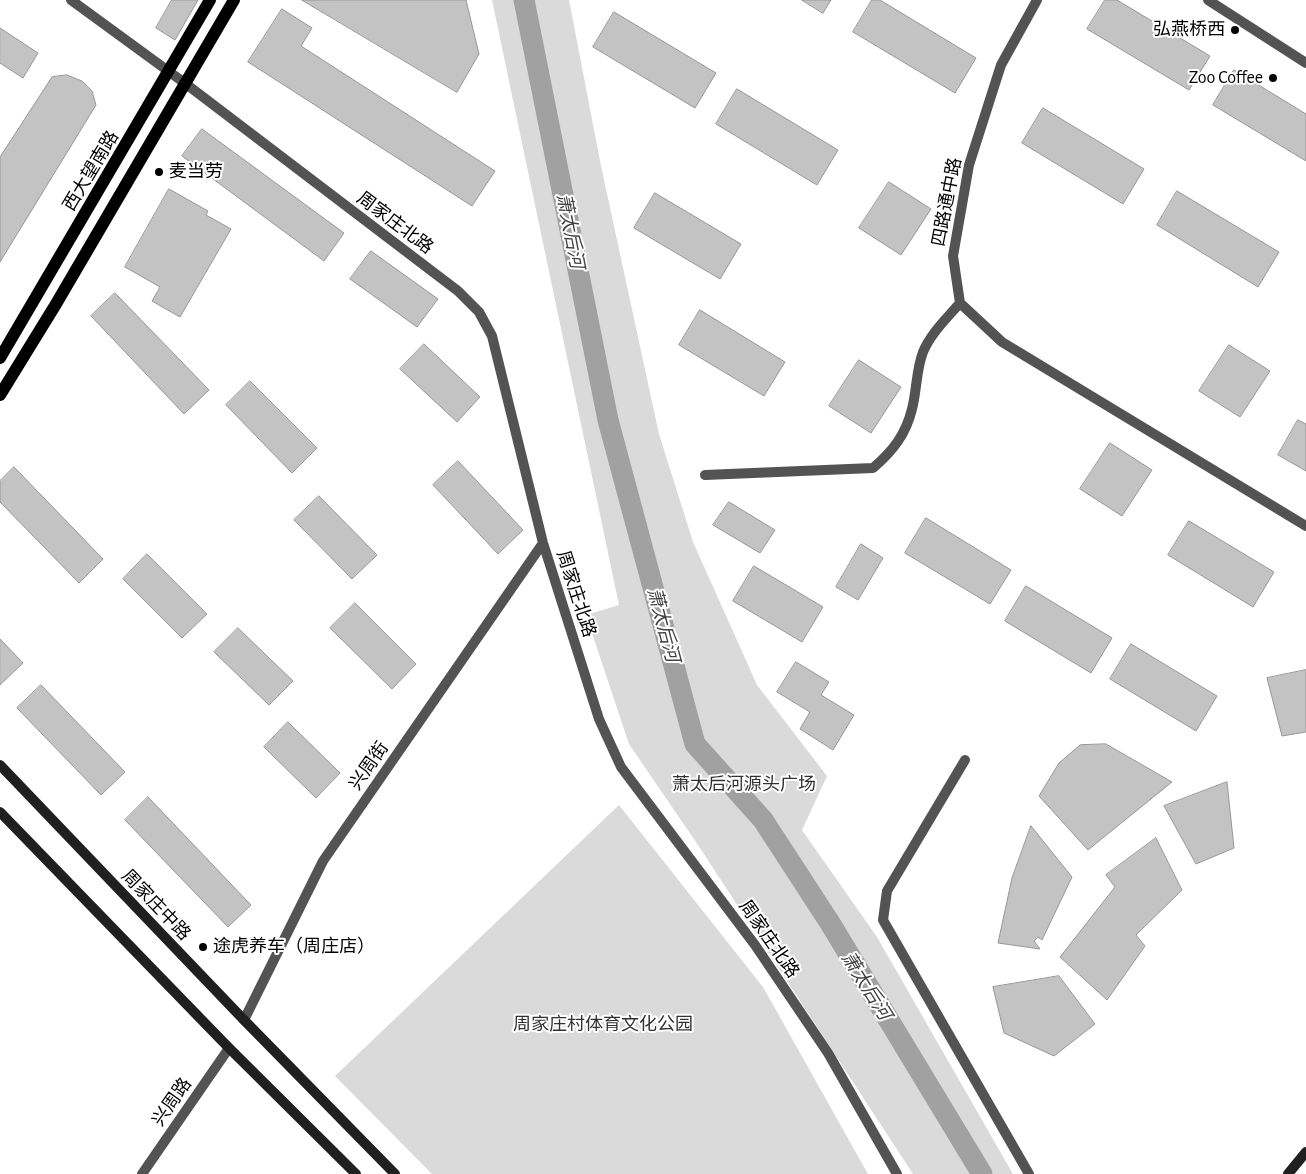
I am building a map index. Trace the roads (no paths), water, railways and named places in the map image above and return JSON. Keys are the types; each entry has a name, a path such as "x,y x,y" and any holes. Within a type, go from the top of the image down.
{"main road":[{"name":"西大望南路","path":"0,358 170,72 210,0"},
{"name":"西大望南路","path":"0,395 186,84 234,0"},
{"name":"周家庄中路","path":"0,765 244,1020 395,1174"},
{"path":"0,812 228,1048 356,1174"},
{"path":"1288,1174 1306,1152"}],"street":[{"name":"周家庄北路","path":"70,0 170,72 458,291 478,312 492,336 543,543 599,719 621,767 755,945 828,1053 897,1174"},
{"name":"四路通中路","path":"960,303 953,256 969,166 1001,65 1037,0"},
{"path":"1208,0 1305,61"},
{"path":"705,476 873,468 890,453 902,438 912,408 924,352 938,328 960,303 1002,342 1306,526"},
{"name":"兴周街","path":"244,1020 324,861 543,543"},
{"path":"965,760 887,891 883,920 1029,1174"},
{"name":"兴周路","path":"142,1174 228,1048"}],"waterway":[{"name":"萧太后河","path":"524,0 608,420 695,744 763,820 830,923 982,1174"}],"place":[{"name":"弘燕桥西","path":"1235,30"},
{"name":"Zoo Coffee","path":"1273,78"},
{"name":"麦当劳","path":"159,172"},
{"name":"途虎养车（周庄店）","path":"203,947"}],"park label":[{"name":"萧太后河源头广场","path":"744,785"},
{"name":"周家庄村体育文化公园","path":"603,1025"}]}
